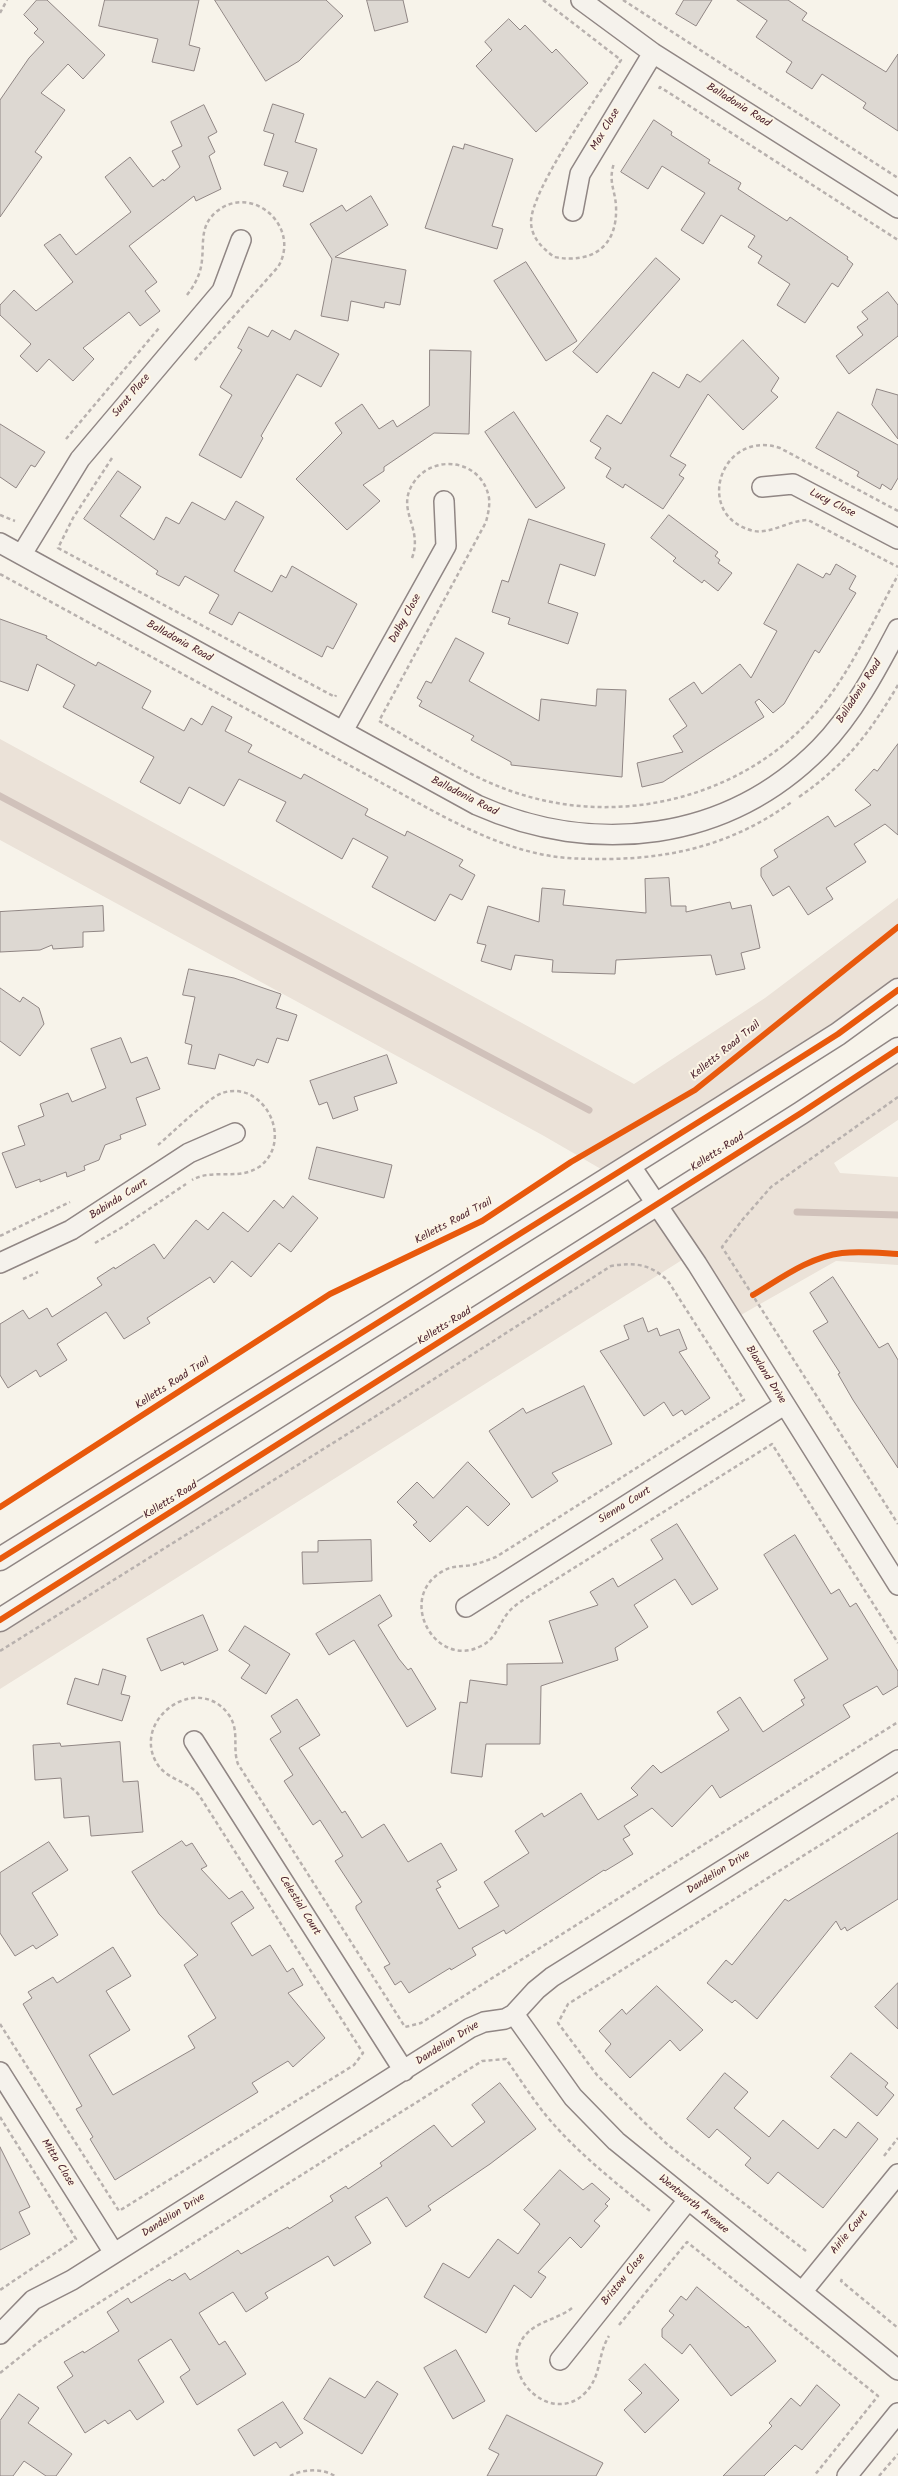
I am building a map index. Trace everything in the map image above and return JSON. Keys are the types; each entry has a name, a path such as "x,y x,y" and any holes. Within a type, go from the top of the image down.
{"main road":[{"path":"0,1559 838,1034 898,990"},
{"name":"Kelletts Road","path":"0,1620 657,1205 898,1049"}],"street":[{"name":"Balladonia Road","path":"580,0 653,53 898,208"},
{"name":"Max Close","path":"573,211 580,174 653,53"},
{"name":"Surat Place","path":"22,554 80,460 222,291 242,240"},
{"name":"Lucy Close","path":"762,487 793,484 898,539"},
{"name":"Dalby Close","path":"343,731 446,546 444,501"},
{"name":"Balladonia Road","path":"0,543 476,805 504,817 555,831 579,834 612,836 656,832 709,818 736,808 766,791 794,771 820,748 844,720 866,686 898,629"},
{"name":"Babinda Court","path":"0,1263 71,1230 189,1153 235,1133"},
{"name":"Blaxland Drive","path":"630,1165 657,1205 898,1585"},
{"name":"Sienna Court","path":"466,1607 784,1405"},
{"name":"Celestial Court","path":"194,1741 404,2071"},
{"name":"Dandelion Drive","path":"0,2334 33,2300 72,2280 470,2028 484,2022 505,2020 514,2014 536,1990 552,1978 898,1760"},
{"name":"Wentworth Avenue","path":"514,2014 558,2078 589,2114 630,2154 898,2370"},
{"name":"Mitta Close","path":"0,2072 114,2253"},
{"name":"Airlie Court","path":"802,2292 898,2174"},
{"name":"Bristow Close","path":"560,2360 688,2200"},
{"path":"847,2476 898,2414"}],"path":[{"path":"0,13 7,0"},
{"path":"543,0 621,60"},
{"path":"623,0 898,178"},
{"path":"660,87 898,240"},
{"path":"0,515 14,523"},
{"path":"58,548 335,697"},
{"path":"0,574 466,829 507,845 566,859 633,858 667,855 702,848 756,825 820,783 856,749 898,685"},
{"path":"379,721 485,779 518,794 553,803 586,808 616,808 658,804 687,797 732,778 761,760 791,737 821,707 844,674 898,575"},
{"path":"898,1097 771,1187 742,1219 722,1247 898,1524"},
{"path":"753,1296 790,1272 823,1258 840,1253 860,1252 898,1254"},
{"path":"0,1651 611,1266 626,1263 640,1264 657,1271 662,1276 744,1400"},
{"path":"772,1444 898,1643"},
{"path":"406,2027 421,2023 898,1722"},
{"path":"805,2252 649,2128 597,2075 558,2023 568,2004 898,1796"},
{"path":"0,2024 119,2211 354,2065 363,2053"},
{"path":"0,2373 40,2341 78,2316 482,2061 506,2059 545,2114 574,2145 602,2172 650,2211"},
{"path":"0,2117 76,2239 0,2290"},
{"path":"687,2242 878,2396 814,2476"},
{"path":"841,2281 898,2328"},
{"path":"879,2476 898,2454"},
{"path":"290,2476 307,2471 319,2471 335,2476"}],"shaded area":[{"path":"0,739 634,1084 765,998 898,898 898,990 613,1176 544,1136 0,840"},
{"path":"898,1049 898,1120 834,1163 840,1173 898,1177 898,1265 836,1261 732,1320 690,1255 0,1689 0,1620"}],"building":[{"path":"37,0 47,0 105,55 83,79 68,64 41,93 65,110 35,152 42,157 0,217 0,100 29,58 44,42 34,33 38,29 24,15"},
{"path":"105,0 199,0 189,45 200,48 194,71 152,62 158,39 99,26"},
{"path":"215,0 326,0 343,16 299,61 266,81"},
{"path":"367,0 403,0 408,22 375,31"},
{"path":"684,0 712,0 696,26 676,14"},
{"path":"737,0 788,0 807,13 802,20 886,72 898,54 898,131 863,108 866,103 822,74 812,89 786,72 792,62 756,37 767,21"},
{"path":"509,19 520,30 525,25 552,53 556,49 588,83 536,132 476,66 492,50 485,42"},
{"path":"273,104 304,114 295,142 317,149 303,192 283,186 288,172 264,165 274,134 264,131"},
{"path":"204,105 217,132 208,137 215,152 209,156 221,189 196,201 194,196 129,246 157,282 145,291 160,311 140,326 129,312 83,348 94,359 73,381 49,359 37,372 20,356 31,344 0,315 0,305 14,290 36,311 73,282 44,245 60,234 76,255 131,212 105,177 130,157 153,187 163,179 164,181 180,167 172,151 182,146 171,122"},
{"path":"654,120 672,132 671,135 710,160 708,163 741,183 738,189 787,221 790,217 848,257 847,259 853,264 838,287 832,283 805,323 777,305 790,284 758,263 762,256 748,247 755,236 721,215 703,244 681,230 705,193 662,166 648,189 621,172"},
{"path":"465,144 513,159 492,226 503,229 497,249 425,228 453,146 463,149"},
{"path":"371,196 388,225 335,257 406,270 400,305 385,302 384,308 351,301 348,321 321,316 332,259 310,224 342,205 346,211"},
{"path":"656,258 680,279 597,373 573,352"},
{"path":"526,262 577,341 546,361 494,281"},
{"path":"888,292 898,305 898,336 849,374 836,356 863,335 857,327 868,319 862,312"},
{"path":"249,327 268,337 272,330 290,340 295,330 339,354 321,387 297,374 261,436 263,438 241,478 199,455 232,395 220,387 242,350 238,348"},
{"path":"743,340 779,378 771,391 778,397 743,430 708,394 670,456 686,465 679,475 684,478 663,509 625,484 623,488 606,477 611,468 595,458 601,448 590,441 607,415 621,424 653,372 679,388 687,374 700,382"},
{"path":"430,350 471,351 469,434 434,433 384,467 384,471 363,485 380,501 347,530 296,479 342,433 335,423 362,404 379,429 393,420 397,427 429,406"},
{"path":"877,389 898,395 898,439 872,405"},
{"path":"514,412 565,488 536,508 485,432"},
{"path":"838,412 898,445 898,478 891,490 882,484 880,489 857,476 859,472 816,448"},
{"path":"0,424 45,452 35,467 31,465 16,488 0,477"},
{"path":"118,471 141,487 120,516 154,540 166,517 179,524 192,502 225,520 236,501 264,517 234,571 272,592 281,575 286,578 292,566 357,604 333,649 327,646 322,657 239,612 232,625 209,613 219,595 185,576 179,586 156,574 158,571 84,519"},
{"path":"669,515 718,552 715,556 720,560 718,563 732,573 718,591 704,580 702,583 673,561 676,558 651,538"},
{"path":"529,519 605,544 595,576 560,564 548,603 578,613 568,644 508,624 510,618 492,612 502,580 508,582"},
{"path":"798,564 823,578 826,573 830,575 836,564 856,576 849,589 856,593 819,653 815,650 784,704 773,713 759,699 755,702 764,717 663,782 642,787 637,763 683,752 673,736 687,726 669,699 694,682 702,694 740,664 751,678 777,631 764,624"},
{"path":"0,619 47,636 46,638 96,666 98,662 151,691 142,708 184,731 191,718 202,725 212,706 232,717 225,731 252,745 248,752 301,779 304,774 368,809 365,815 405,836 407,831 463,860 459,866 475,875 462,900 450,894 435,921 407,906 372,887 388,857 353,838 342,859 276,821 286,802 239,779 224,806 189,787 180,804 140,782 154,757 63,707 75,685 37,664 28,691 0,681"},
{"path":"456,638 484,653 469,681 539,721 541,699 596,706 597,689 626,690 622,777 511,765 511,762 471,740 474,736 419,706 422,701 417,698 426,681 431,683"},
{"path":"898,744 898,835 885,824 854,844 866,862 826,888 833,899 808,915 789,886 773,896 761,876 761,868 778,857 774,850 828,816 835,827 871,805 855,790 874,769 877,771"},
{"path":"669,878 671,906 686,906 686,912 730,902 732,909 751,905 760,948 741,953 745,969 716,975 711,955 616,960 615,974 552,972 553,960 515,955 511,970 481,961 486,945 477,943 488,906 539,922 542,888 565,890 563,905 646,913 645,879"},
{"path":"103,906 104,931 83,932 83,947 53,949 52,945 40,950 0,952 0,912"},
{"path":"189,969 234,978 281,994 276,1008 297,1015 288,1041 277,1038 268,1063 257,1059 254,1066 219,1054 215,1069 188,1064 192,1045 185,1043 195,997 183,995"},
{"path":"0,988 20,1002 23,997 39,1008 44,1024 20,1056 0,1041"},
{"path":"121,1038 131,1063 147,1057 160,1089 136,1098 146,1125 120,1135 121,1139 105,1145 99,1160 84,1166 85,1170 67,1177 66,1172 40,1182 40,1179 16,1188 2,1153 25,1145 18,1126 44,1116 40,1104 68,1093 72,1102 106,1088 91,1049"},
{"path":"387,1055 397,1083 354,1097 358,1110 333,1119 327,1102 319,1105 310,1081"},
{"path":"317,1147 392,1165 384,1198 309,1179"},
{"path":"293,1196 318,1218 291,1252 279,1243 251,1277 232,1261 214,1283 210,1277 147,1318 150,1323 124,1339 106,1312 57,1344 67,1360 40,1377 36,1370 8,1388 0,1375 0,1324 23,1310 29,1319 47,1308 52,1317 102,1285 97,1278 114,1267 115,1269 154,1244 164,1259 196,1220 208,1230 223,1212 248,1232 274,1200 283,1208"},
{"path":"833,1277 879,1348 888,1343 898,1360 898,1468 853,1400 838,1374 840,1373 813,1331 828,1322 810,1293"},
{"path":"643,1318 648,1332 657,1328 660,1336 679,1329 687,1349 679,1352 710,1398 685,1415 682,1410 673,1416 664,1402 644,1416 600,1351 629,1339 624,1326"},
{"path":"584,1386 612,1444 552,1473 558,1481 532,1498 489,1431 523,1408 526,1413"},
{"path":"468,1462 510,1504 488,1526 467,1506 430,1542 413,1525 417,1522 397,1502 417,1482 433,1498"},
{"path":"677,1524 718,1589 692,1605 675,1579 634,1605 648,1627 615,1648 618,1660 541,1686 540,1744 486,1744 482,1777 451,1773 460,1702 467,1703 470,1680 507,1685 507,1664 563,1663 549,1621 598,1605 590,1592 613,1578 618,1587 663,1559 651,1540"},
{"path":"795,1535 831,1594 839,1589 850,1607 856,1603 898,1671 898,1686 883,1695 877,1686 843,1705 850,1717 720,1798 712,1785 672,1827 652,1808 624,1826 630,1835 623,1839 633,1854 605,1871 604,1870 506,1934 504,1930 472,1948 476,1955 451,1970 450,1968 409,1993 401,1981 395,1985 384,1967 390,1964 356,1909 356,1906 362,1902 335,1861 343,1856 320,1820 313,1825 284,1781 293,1775 270,1739 281,1732 271,1716 297,1699 320,1735 299,1748 342,1813 345,1811 362,1838 384,1824 408,1862 441,1843 457,1870 437,1881 441,1887 436,1889 459,1929 499,1906 484,1882 529,1853 515,1831 542,1813 544,1817 581,1793 598,1820 638,1795 631,1788 653,1765 661,1773 729,1730 717,1712 740,1697 763,1732 804,1705 801,1700 805,1698 794,1680 828,1659 764,1555"},
{"path":"371,1540 372,1581 303,1584 302,1552 318,1552 318,1541"},
{"path":"380,1595 392,1616 378,1625 399,1659 408,1670 411,1668 436,1709 407,1727 354,1640 329,1655 316,1634"},
{"path":"203,1615 218,1650 184,1665 183,1662 161,1671 147,1639"},
{"path":"245,1626 290,1654 266,1694 241,1678 250,1665 229,1651"},
{"path":"103,1669 126,1676 121,1694 130,1696 122,1721 67,1704 75,1678 98,1685"},
{"path":"120,1742 123,1782 138,1781 143,1832 91,1836 89,1816 64,1818 61,1778 35,1780 33,1745 60,1743 61,1746"},
{"path":"898,1833 898,1899 847,1931 845,1927 841,1930 836,1921 757,2019 735,2000 732,2003 707,1983 726,1960 732,1965 785,1899 788,1901"},
{"path":"182,1841 186,1846 192,1843 207,1866 201,1869 229,1899 242,1891 254,1908 231,1923 252,1956 270,1945 287,1972 293,1968 303,1985 288,1993 325,2038 293,2067 288,2061 252,2083 258,2092 115,2180 90,2139 93,2137 76,2109 82,2106 23,2004 32,1998 28,1992 53,1977 57,1983 113,1947 131,1976 106,1991 130,2030 89,2055 113,2095 195,2048 188,2036 216,2018 184,1965 198,1955 159,1914 132,1872"},
{"path":"49,1842 68,1870 32,1893 58,1935 36,1949 33,1945 15,1956 0,1933 0,1873"},
{"path":"898,1983 898,2029 875,2007"},
{"path":"657,1986 703,2030 680,2051 670,2040 630,2078 605,2051 611,2044 599,2031 622,2009 626,2014"},
{"path":"851,2053 888,2083 885,2087 894,2095 877,2116 831,2077"},
{"path":"725,2073 748,2092 734,2108 769,2137 783,2120 818,2149 834,2129 846,2138 858,2122 878,2139 823,2208 778,2172 768,2184 745,2165 751,2158 717,2129 709,2138 687,2119"},
{"path":"500,2083 536,2129 490,2164 428,2206 431,2210 406,2227 387,2197 355,2217 371,2243 334,2266 328,2256 265,2293 268,2298 246,2312 233,2292 199,2313 219,2345 225,2341 246,2374 197,2405 180,2377 190,2370 171,2339 138,2360 164,2402 137,2420 130,2410 108,2424 105,2420 85,2433 57,2387 73,2376 64,2362 83,2351 84,2353 119,2331 107,2312 128,2298 131,2303 170,2279 172,2281 185,2273 190,2280 238,2250 241,2254 288,2227 289,2229 333,2201 330,2196 346,2186 348,2189 382,2166 380,2163 434,2125 452,2147 485,2122 472,2105"},
{"path":"0,2147 30,2207 19,2212 30,2234 0,2250"},
{"path":"560,2170 583,2190 592,2183 610,2199 605,2204 608,2206 594,2221 600,2226 581,2248 570,2237 538,2272 546,2277 531,2298 514,2285 486,2333 424,2297 443,2263 469,2278 498,2239 518,2254 540,2224 524,2210"},
{"path":"697,2287 746,2328 748,2326 776,2361 731,2396 690,2344 682,2354 662,2337 662,2329 674,2315 669,2311 681,2296 686,2300"},
{"path":"456,2350 485,2401 453,2419 424,2368"},
{"path":"645,2364 679,2400 645,2433 624,2410 642,2393 629,2380"},
{"path":"330,2378 365,2398 377,2381 398,2394 362,2454 304,2419"},
{"path":"817,2385 840,2405 802,2450 795,2445 764,2476 723,2476 772,2426 769,2423 791,2398 800,2406"},
{"path":"19,2394 39,2408 28,2423 72,2454 56,2476 46,2476 24,2461 13,2476 0,2476 0,2421"},
{"path":"283,2402 303,2433 280,2448 276,2442 254,2456 238,2430"},
{"path":"507,2415 603,2463 596,2476 487,2476 499,2454 489,2449"}],"waterway":[{"path":"0,796 589,1110"},
{"path":"797,1212 898,1215"}],"cycle path":[{"name":"Kelletts Road Trail","path":"0,1507 330,1294 482,1221 571,1162 695,1090 898,927"},
{"path":"0,1559 838,1034 898,990"},
{"path":"0,1620 801,1113 898,1049"},
{"path":"753,1295 806,1264 830,1255 856,1252 898,1254"}]}
